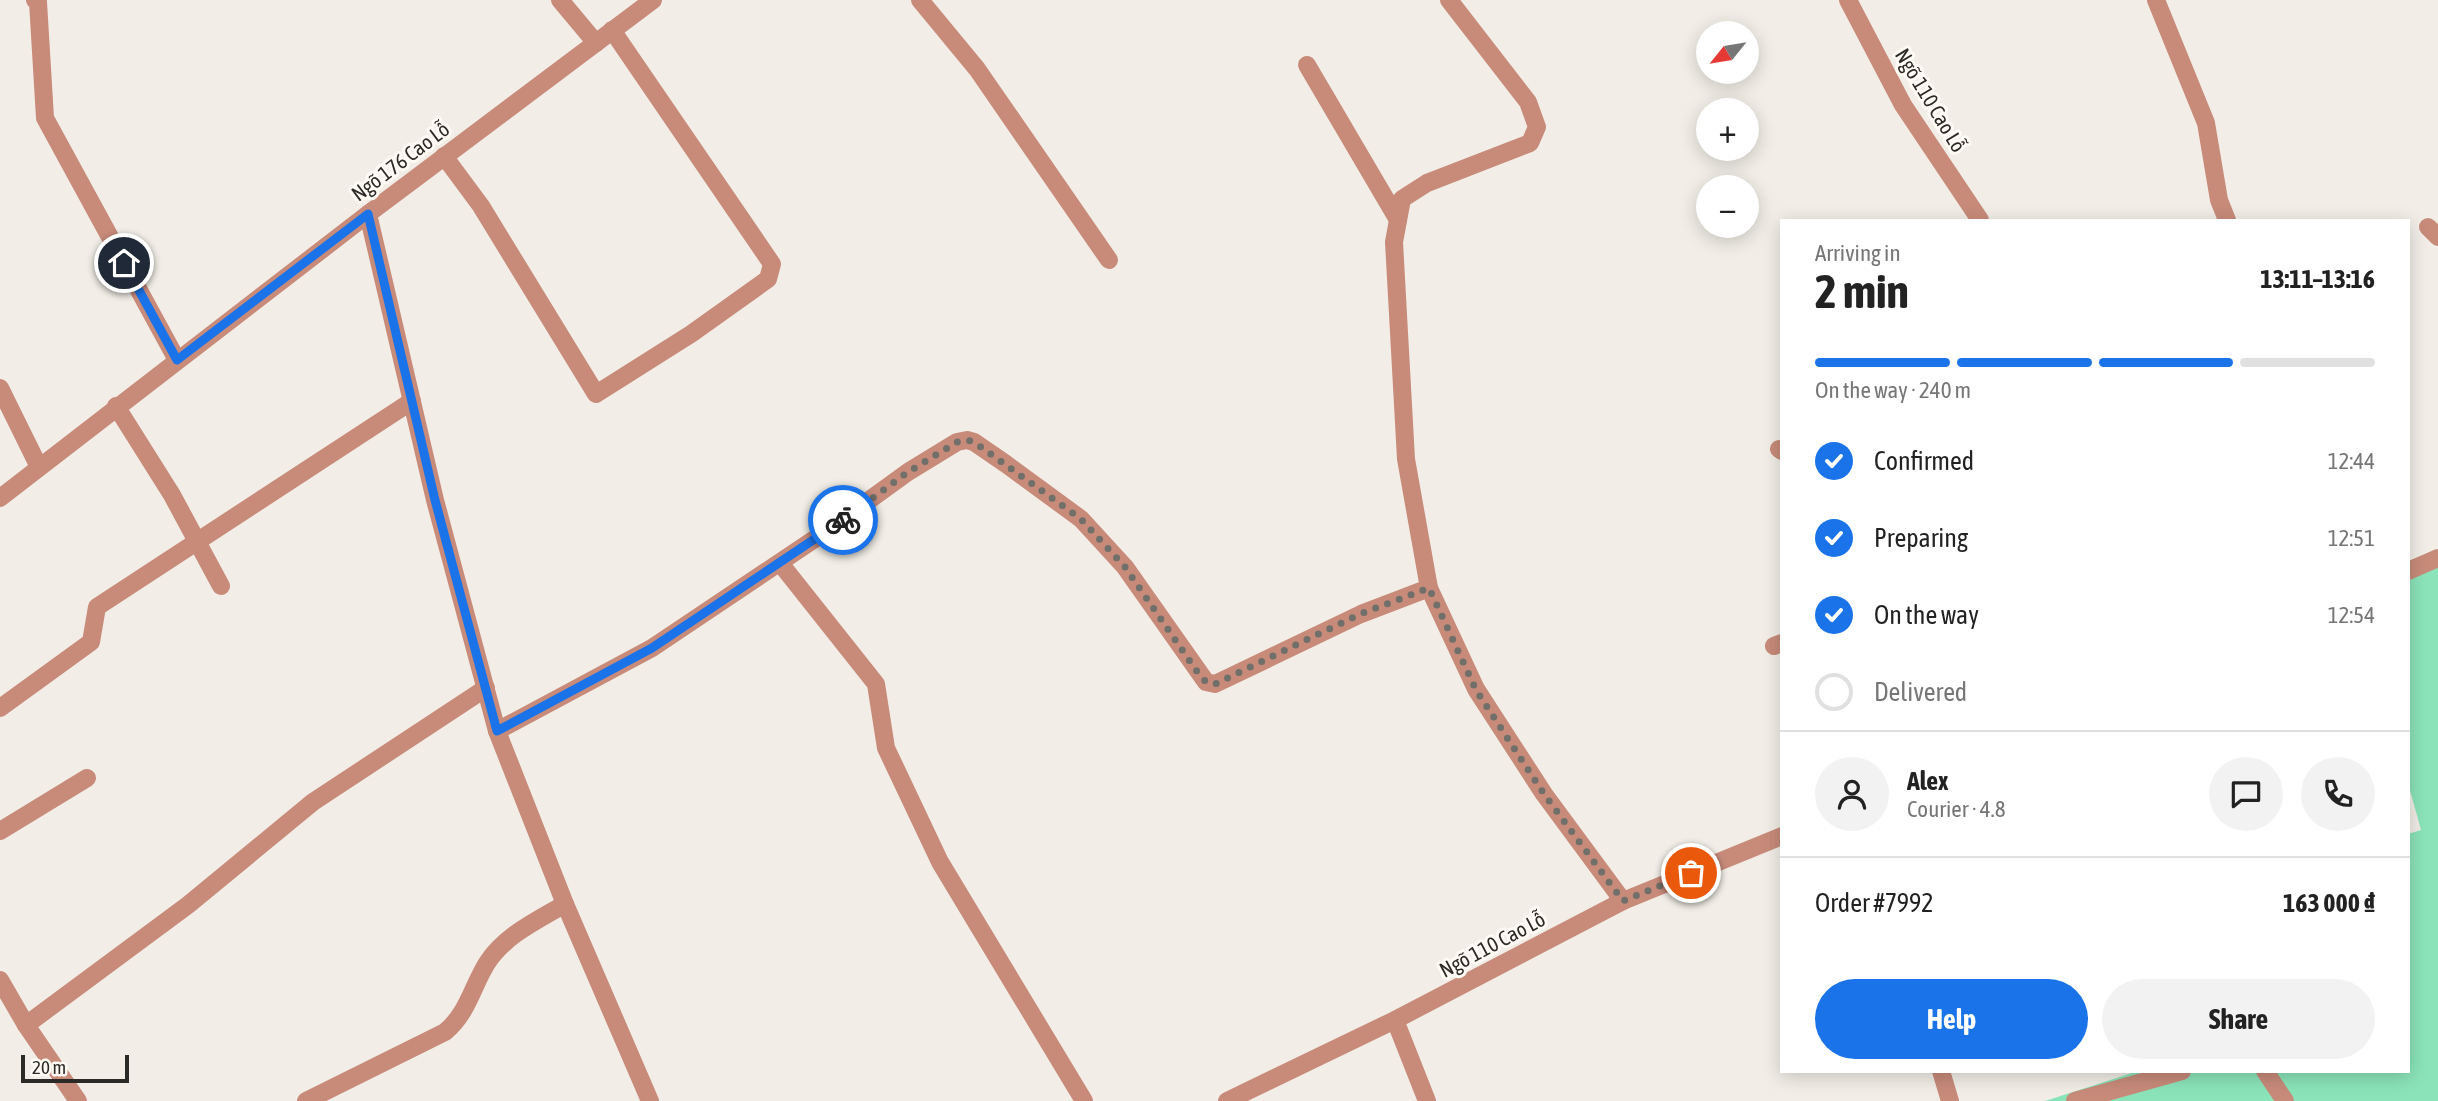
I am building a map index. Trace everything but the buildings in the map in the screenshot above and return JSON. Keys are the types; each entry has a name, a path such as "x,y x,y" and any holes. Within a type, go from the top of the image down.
{"street":[{"path":"560,0 596,43"},
{"name":"Ngõ 176 Cao Lỗ","path":"0,498 444,156 653,0"},
{"path":"920,0 977,69 1109,260"},
{"path":"1449,0 1528,102 1537,127 1530,143 1427,183 1402,199 1394,242 1406,459 1429,588 1476,690 1544,794 1623,901"},
{"name":"Ngõ 110 Cao Lỗ","path":"1848,0 1903,105 1979,219"},
{"path":"2155,0 2206,123 2219,200 2227,219"},
{"path":"38,1 45,118 177,360"},
{"path":"444,156 481,206 596,394 691,334 768,279 772,264 612,30"},
{"path":"1307,65 1398,220"},
{"path":"368,214 435,500 497,731 565,904 650,1101"},
{"path":"0,388 39,467"},
{"path":"0,708 91,642 97,607 412,401"},
{"path":"117,406 221,586"},
{"path":"497,731 652,648 780,563 908,472 957,442 967,440 1006,464 1081,519 1125,567 1206,682 1215,684 1360,614 1429,588"},
{"path":"2410,570 2438,558"},
{"path":"780,563 876,684 886,748 940,862 1084,1101"},
{"path":"26,1025 188,905 313,802 486,688"},
{"path":"0,831 87,778"},
{"name":"Ngõ 110 Cao Lỗ","path":"1227,1101 1395,1020 1623,901 1780,837"},
{"path":"306,1101 446,1032 459,1021 488,961 503,944 525,927 565,904"},
{"path":"0,980 26,1025 78,1101"},
{"path":"1395,1020 1427,1101"},
{"path":"1942,1073 1950,1101"},
{"path":"2075,1101 2175,1073"},
{"path":"2265,1073 2285,1101"}],"green space":[{"path":"2438,565 2438,1101 2045,1101 2132,1073 2410,1073 2410,833 2421,830 2410,790 2410,574"}],"way so far":[{"path":"843,520 933,456 957,442 974,442 1081,519 1125,567 1198,673 1206,682 1215,684 1360,614 1429,588 1476,690 1544,794 1623,901 1691,873"}],"route":[{"path":"124,263 177,360 368,214 435,500 497,731 652,648 843,520"}]}
